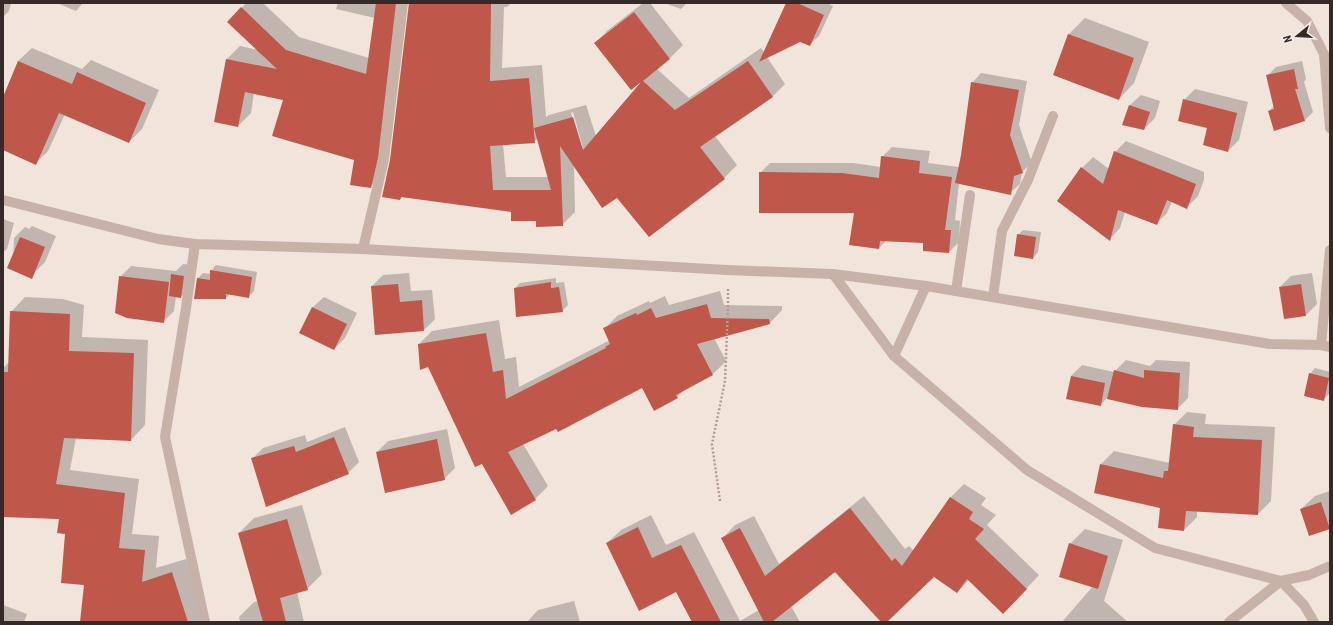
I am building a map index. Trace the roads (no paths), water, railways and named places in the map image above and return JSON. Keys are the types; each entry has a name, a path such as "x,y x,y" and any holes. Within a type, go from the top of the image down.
{"street":[{"path":"363,249 384,159 402,3"},
{"path":"1286,3 1308,20 1324,54 1330,128"},
{"path":"993,297 1002,231 1028,180 1053,116"},
{"path":"956,291 970,195"},
{"path":"3,200 158,239 195,244 363,249 728,270 832,274 926,286 1270,344 1326,346 1330,250"},
{"path":"195,244 186,308 164,437 205,622"},
{"path":"832,274 894,356 1027,470 1155,548 1281,581 1304,605 1314,622"},
{"path":"894,356 926,286"},
{"path":"1228,622 1281,581 1309,575 1330,566"}]}
